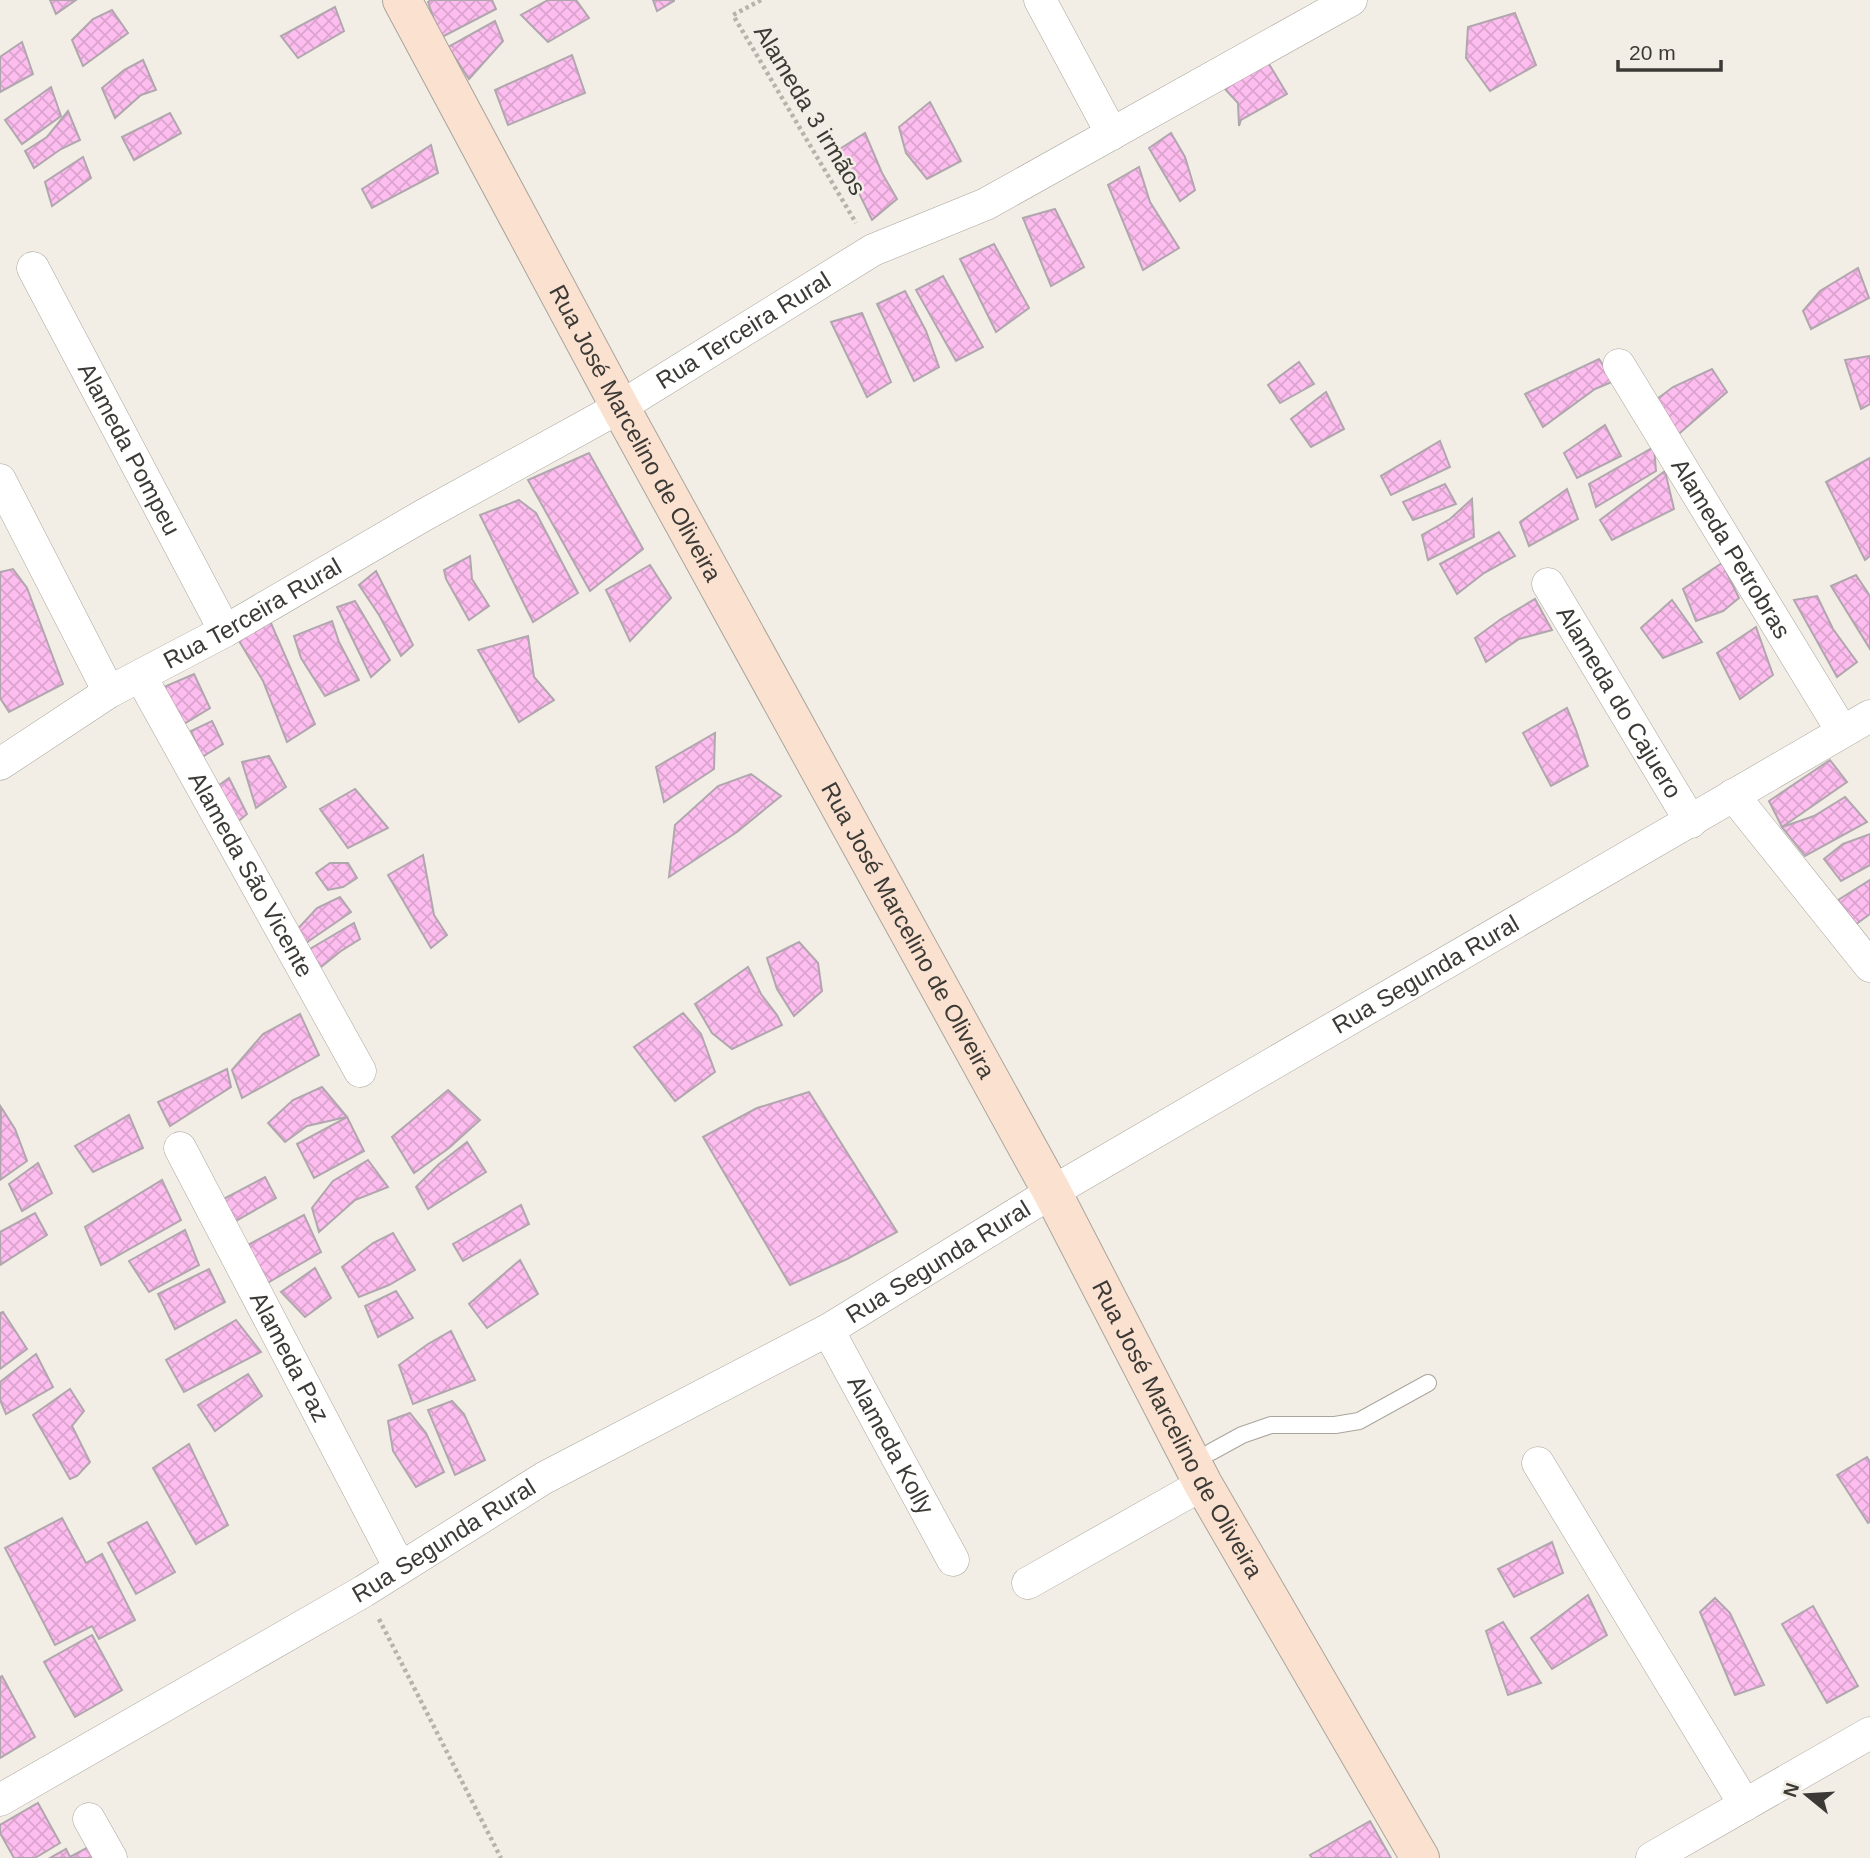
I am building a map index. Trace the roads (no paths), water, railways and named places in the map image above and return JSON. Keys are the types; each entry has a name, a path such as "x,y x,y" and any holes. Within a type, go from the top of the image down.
{"street":[{"name":"Rua José Marcelino de Oliveira","path":"402,0 620,407 1420,1858"},
{"path":"1040,0 1112,134"},
{"name":"Rua Terceira Rural","path":"0,764 109,692 225,631 424,515 620,407 873,250 986,204 1351,0"},
{"name":"Alameda Pompeu","path":"33,268 225,631"},
{"name":"Alameda Petrobras","path":"1619,365 1842,732"},
{"path":"0,480 109,692"},
{"name":"Alameda do Cajuero","path":"1548,584 1691,822"},
{"name":"Alameda São Vicente","path":"141,677 360,1071"},
{"name":"Rua Segunda Rural","path":"0,1800 245,1674 364,1591 544,1478 828,1329 1052,1192 1870,716"},
{"path":"1733,795 1870,966"},
{"name":"Alameda Paz","path":"180,1148 400,1568"},
{"name":"Alameda Kolly","path":"828,1329 953,1560"},
{"path":"1538,1463 1745,1805"},
{"path":"1028,1583 1202,1466"},
{"path":"1652,1858 1870,1733"},
{"path":"89,1819 111,1858"}],"lane":[{"path":"1202,1466 1242,1435 1271,1425 1335,1425 1359,1421 1428,1383"}]}
